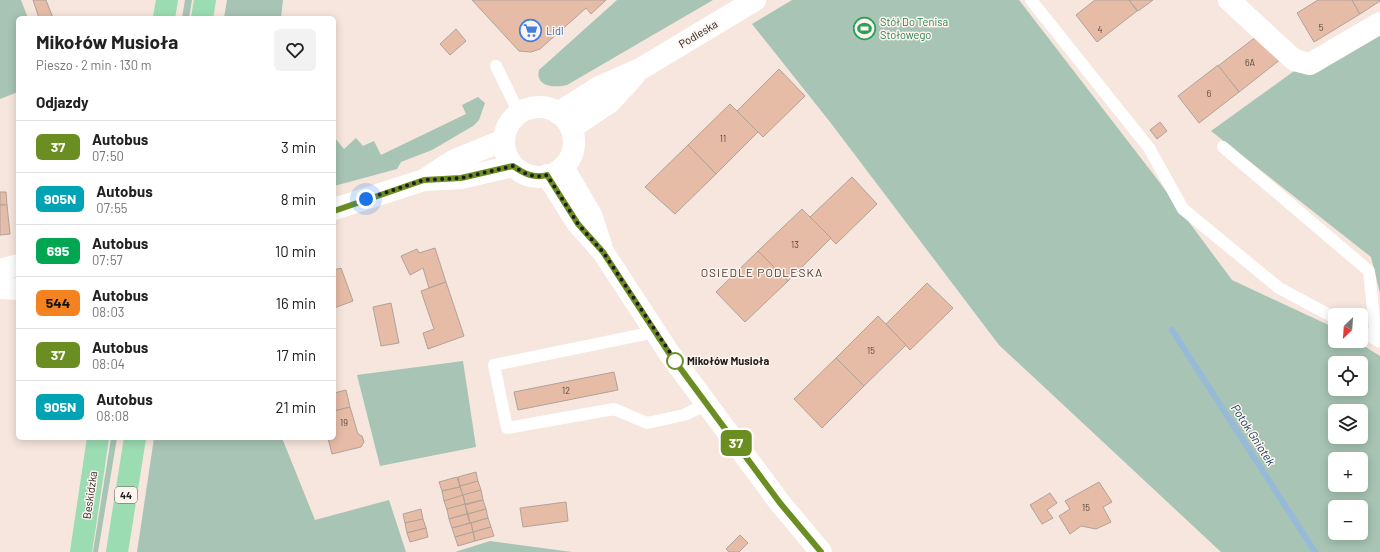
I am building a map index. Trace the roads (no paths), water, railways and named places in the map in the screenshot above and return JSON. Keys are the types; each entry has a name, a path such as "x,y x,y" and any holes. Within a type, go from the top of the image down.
{"main road":[{"path":"164,16 166,0"},
{"path":"202,16 205,0"},
{"name":"Beskidzka","path":"81,552 98,440"},
{"name":"44","path":"117,552 135,440"}],"street":[{"name":"Podleska","path":"565,120 610,102 642,68 755,0"},
{"path":"1229,0 1294,60 1310,64 1380,23"},
{"path":"535,107 546,107 565,120 573,138 573,148 570,158 555,171 532,176 513,166 507,157 504,140 508,124 519,113 535,107"},
{"path":"336,210 424,180 453,161 504,140"},
{"path":"424,180 461,178 513,166"},
{"path":"555,171 578,224 603,252 655,332 780,503 821,552"},
{"path":"0,270 16,266"},
{"path":"0,288 16,289"}],"lane":[{"path":"1031,0 1149,148 1183,209 1279,288 1328,314"},
{"path":"496,66 519,113"},
{"path":"1223,147 1369,271 1378,341"},
{"path":"655,332 494,365 507,428 614,409 646,423 684,415 707,404"},
{"path":"1368,335 1378,341"}],"waterway":[{"name":"Potok Gniotek","path":"1172,330 1315,552"}],"place":[{"name":"Stół Do Tenisa Stołowego","path":"864,28"},
{"name":"Lidl","path":"530,31"},
{"name":"Mikołów Musioła","path":"675,361"}],"district":[{"name":"OSIEDLE PODLESKA","path":"762,273"}]}
